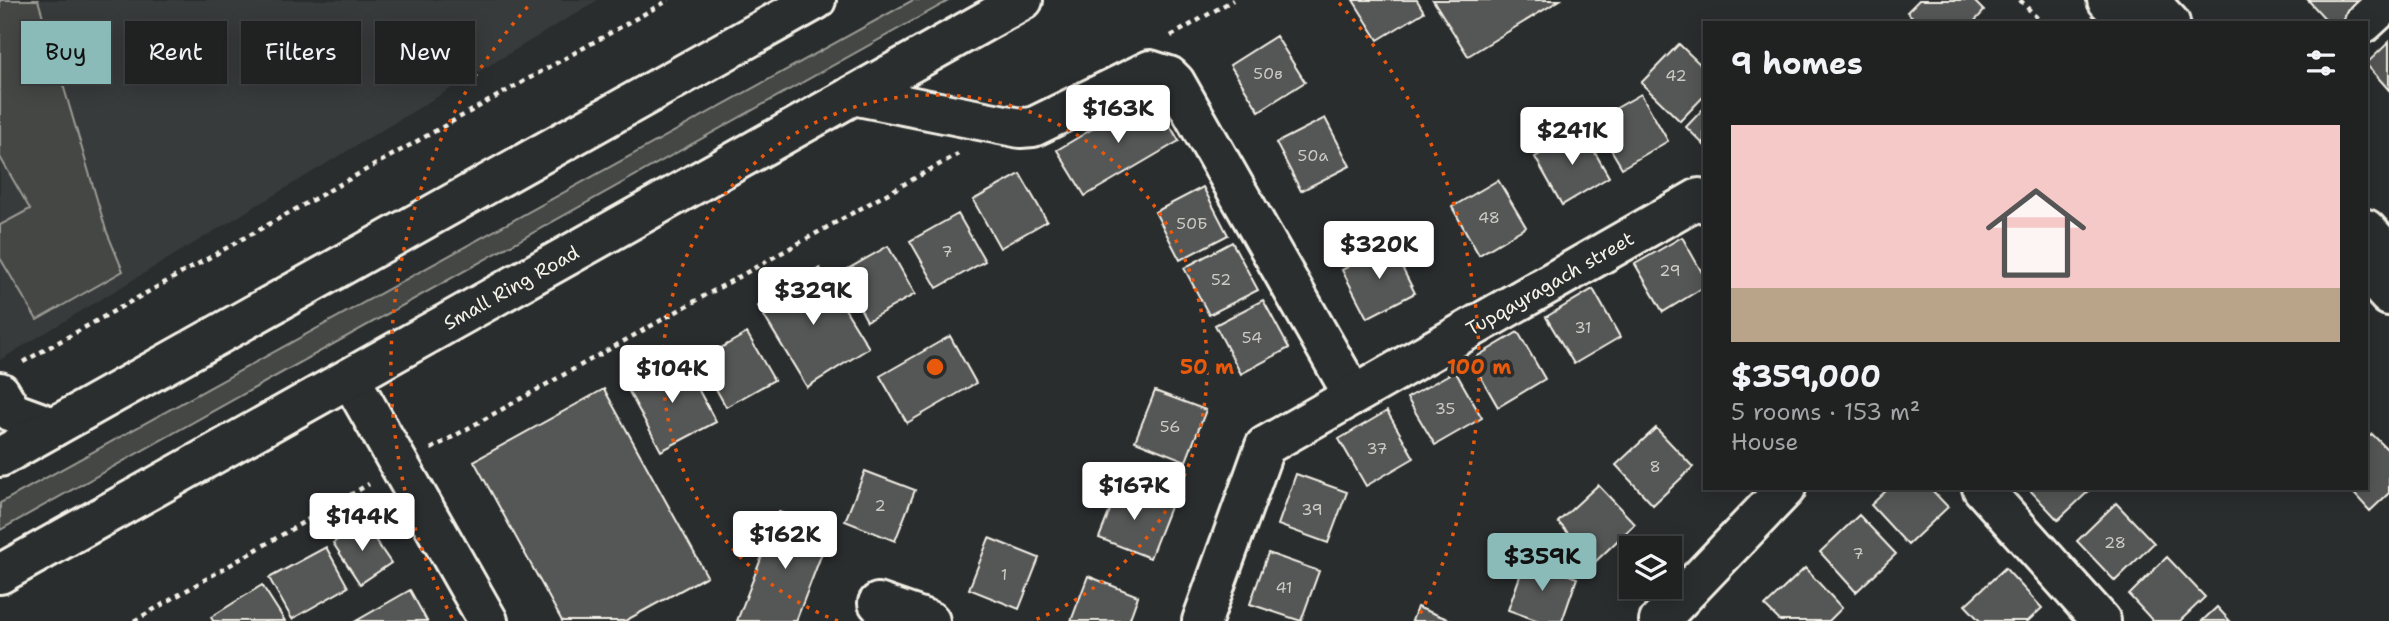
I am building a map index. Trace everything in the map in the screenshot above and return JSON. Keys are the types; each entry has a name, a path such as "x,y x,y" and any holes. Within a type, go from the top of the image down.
{"main road":[{"path":"0,457 816,0"},
{"name":"Small Ring Road","path":"0,574 1023,0"},
{"path":"2107,0 2127,21"},
{"path":"2148,0 2169,21"},
{"path":"2366,21 2389,0"},
{"path":"853,96 1008,126 1033,127 1150,70 1169,76 1175,82 1353,395"},
{"name":"Tupqayragach street","path":"1202,621 1265,446 1699,198 1703,202"},
{"path":"2368,231 2389,254"},
{"path":"2368,273 2389,296"},
{"path":"10,378 12,412 53,427"},
{"path":"350,378 488,621"},
{"path":"1659,621 1784,490"},
{"path":"1984,490 2101,621"},
{"path":"878,603 930,621"}],"path":[{"path":"10,378 669,0"},
{"path":"1159,42 1234,0"},
{"path":"2020,0 2040,21"},
{"path":"134,621 400,466 1008,126"}],"shaded area":[{"path":"0,0 598,0 475,74 475,21 375,21 375,84 458,84 0,360"},
{"path":"0,0 38,0 44,21 21,21 21,84 63,84 106,230 123,271 37,320 0,258 0,225 30,209 0,157"},
{"path":"913,0 950,0 0,530 0,503"}],"building":[{"path":"1353,0 1417,0 1424,12 1378,40"},
{"path":"1433,0 1560,0 1468,56"},
{"path":"1919,0 1973,0 1984,11 1975,21 1917,21 1907,12"},
{"path":"2308,0 2365,0 2343,21 2327,21"},
{"path":"1276,36 1305,82 1259,111 1230,65"},
{"path":"2389,42 2389,90 2368,66 2368,62"},
{"path":"1679,44 1703,67 1703,97 1680,121 1641,83"},
{"path":"1151,94 1179,141 1085,196 1057,150"},
{"path":"1641,94 1668,141 1622,168 1594,121"},
{"path":"1703,109 1703,144 1686,127"},
{"path":"1325,118 1350,166 1301,191 1276,143"},
{"path":"1582,130 1609,177 1562,205 1535,157"},
{"path":"1020,174 1047,221 1000,248 973,200"},
{"path":"1498,180 1526,227 1479,255 1452,207"},
{"path":"1203,187 1228,235 1180,260 1155,212"},
{"path":"958,214 985,261 937,288 910,241"},
{"path":"1682,237 1703,274 1703,288 1663,312 1635,264"},
{"path":"1232,242 1258,290 1209,315 1184,268"},
{"path":"1390,244 1415,293 1367,318 1342,270"},
{"path":"888,246 915,294 867,321 841,273"},
{"path":"820,268 869,348 807,387 758,306"},
{"path":"1593,289 1620,337 1574,364 1546,317"},
{"path":"1263,300 1289,348 1241,374 1215,325"},
{"path":"1518,332 1545,379 1498,407 1471,360"},
{"path":"747,333 774,380 726,407 700,360"},
{"path":"950,336 976,383 907,423 880,376"},
{"path":"682,359 716,422 661,451 627,388"},
{"path":"1455,371 1482,418 1435,445 1407,398"},
{"path":"604,389 707,576 625,621 562,621 474,461"},
{"path":"1155,391 1206,410 1186,461 1135,441"},
{"path":"1387,411 1414,458 1366,486 1339,439"},
{"path":"1656,428 1693,467 1653,505 1616,465"},
{"path":"2372,434 2389,451 2389,493 2370,511 2351,490 2368,490 2368,437"},
{"path":"865,471 915,490 895,541 845,521"},
{"path":"1296,474 1347,492 1328,543 1278,525"},
{"path":"1598,485 1635,524 1619,536 1619,539 1595,562 1558,522"},
{"path":"1119,487 1170,507 1150,558 1099,538"},
{"path":"1887,490 1932,490 1948,507 1908,545 1871,505"},
{"path":"2030,490 2090,490 2058,520"},
{"path":"2116,503 2154,543 2115,581 2077,541"},
{"path":"779,512 830,532 796,621 737,621"},
{"path":"1859,515 1896,554 1856,592 1820,552"},
{"path":"363,522 391,563 360,584 333,543"},
{"path":"989,538 1039,558 1019,609 969,589"},
{"path":"326,547 348,587 292,619 269,578"},
{"path":"1268,553 1319,571 1301,621 1250,604"},
{"path":"2167,557 2205,597 2180,621 2153,621 2129,595"},
{"path":"1526,559 1577,578 1562,621 1539,621 1508,610"},
{"path":"1805,568 1842,608 1829,621 1780,621 1765,606"},
{"path":"2005,568 2042,608 2028,621 1980,621 1965,605"},
{"path":"1088,576 1138,596 1129,621 1071,621"},
{"path":"262,585 285,621 213,621 211,617"},
{"path":"410,590 427,621 356,621"},
{"path":"1417,607 1453,621 1412,621"},
{"path":"2217,607 2230,621 2202,621"}]}
